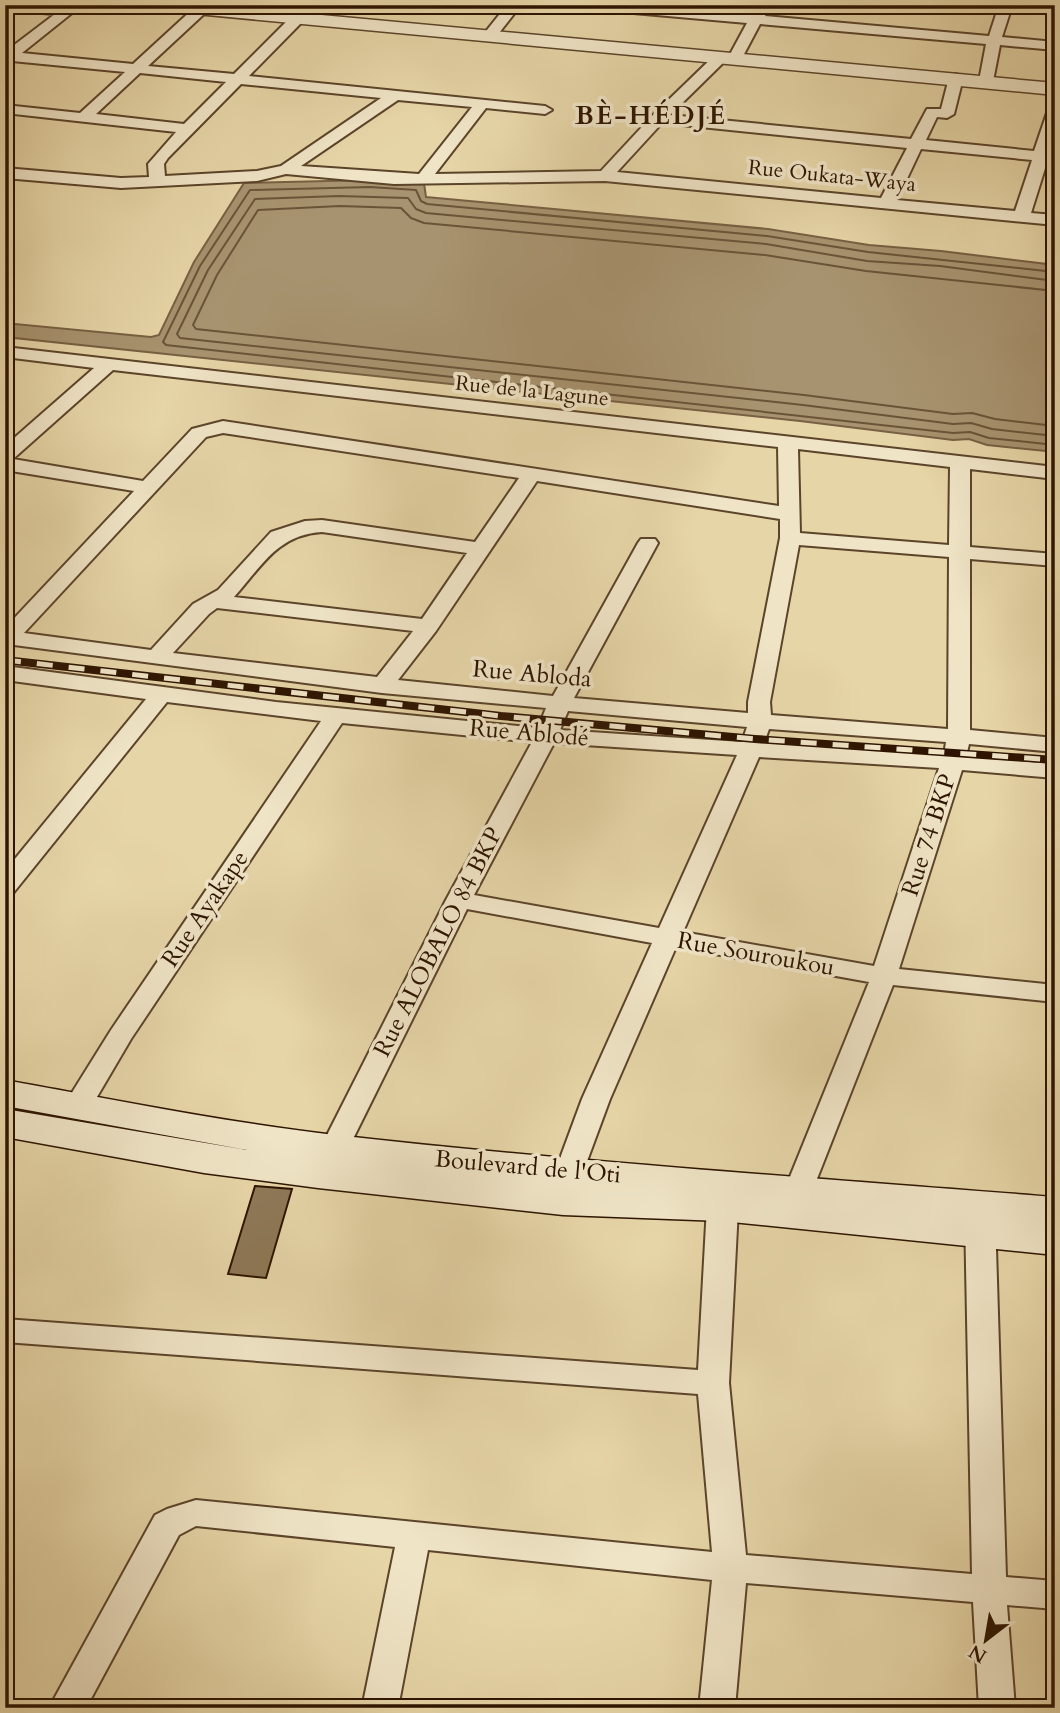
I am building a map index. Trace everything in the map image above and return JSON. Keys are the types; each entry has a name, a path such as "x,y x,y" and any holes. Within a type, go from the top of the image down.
{"main road":[{"name":"Boulevard de l'Oti","path":"5,1093 77,1107 209,1146 334,1149 569,1172 724,1195 980,1219 1055,1212"},
{"name":"Boulevard de l'Oti","path":"5,1123 209,1146 563,1200 724,1195 799,1189 980,1219 1055,1240"}],"street":[{"path":"154,5 1055,89"},
{"path":"490,35 514,5"},
{"path":"588,5 1055,46"},
{"path":"605,176 658,118 728,57 764,5"},
{"path":"986,81 994,41 1008,5 1055,9"},
{"path":"5,6 71,8"},
{"path":"9,53 71,8"},
{"path":"83,118 199,11"},
{"path":"157,183 158,160 296,19"},
{"path":"9,53 137,69 545,110"},
{"path":"887,203 932,113 947,114 956,78"},
{"path":"5,173 86,182 157,183 257,176 286,169 393,96"},
{"path":"423,179 481,105"},
{"path":"5,109 188,130"},
{"path":"1023,216 1047,157 1055,110"},
{"path":"658,118 1047,157"},
{"name":"Rue Oukata-Waya","path":"286,169 423,179 605,176 1055,220"},
{"name":"Rue de la Lagune","path":"5,352 1055,473"},
{"path":"5,456 109,363"},
{"path":"6,638 199,433 223,427 789,514"},
{"path":"569,1172 596,1099 751,749 760,721 760,702 790,538 788,443"},
{"name":"Rue 74 BKP","path":"799,1189 884,976 959,735 962,551 960,463"},
{"path":"5,464 149,488"},
{"path":"382,686 428,626 531,475"},
{"path":"158,656 201,609 225,594 278,536 305,527 321,526 481,549"},
{"path":"790,538 1055,560"},
{"name":"Rue ALOBALO 84 BKP","path":"334,1149 459,900 546,736 560,703 648,542"},
{"path":"213,601 428,626"},
{"name":"Rue Abloda","path":"6,638 382,686 1055,745"},
{"name":"Rue Ablodé","path":"5,673 161,695 546,736 953,761 1055,771"},
{"path":"5,887 161,695"},
{"name":"Rue Ayakape","path":"77,1107 120,1036 337,714"},
{"name":"Rue Souroukou","path":"459,900 884,976 1055,994"},
{"path":"717,1708 730,1568 713,1383 724,1195"},
{"path":"980,1219 989,1590 997,1708"},
{"path":"5,1330 713,1383"},
{"path":"66,1708 167,1525 196,1513 730,1568 1055,1595"},
{"path":"380,1708 414,1535"}],"water":[{"path":"370,180 424,183 426,197 768,229 869,245 1055,265 1055,452 987,445 969,439 953,440 800,421 5,337 5,323 151,337 159,335 194,262 244,183"}],"building":[{"path":"255,1186 292,1189 266,1278 228,1274"}],"railway":[{"path":"5,660 501,716 755,739 1055,760"}],"district":[{"name":"BÈ-HÉDJÉ","path":"651,115"}]}
